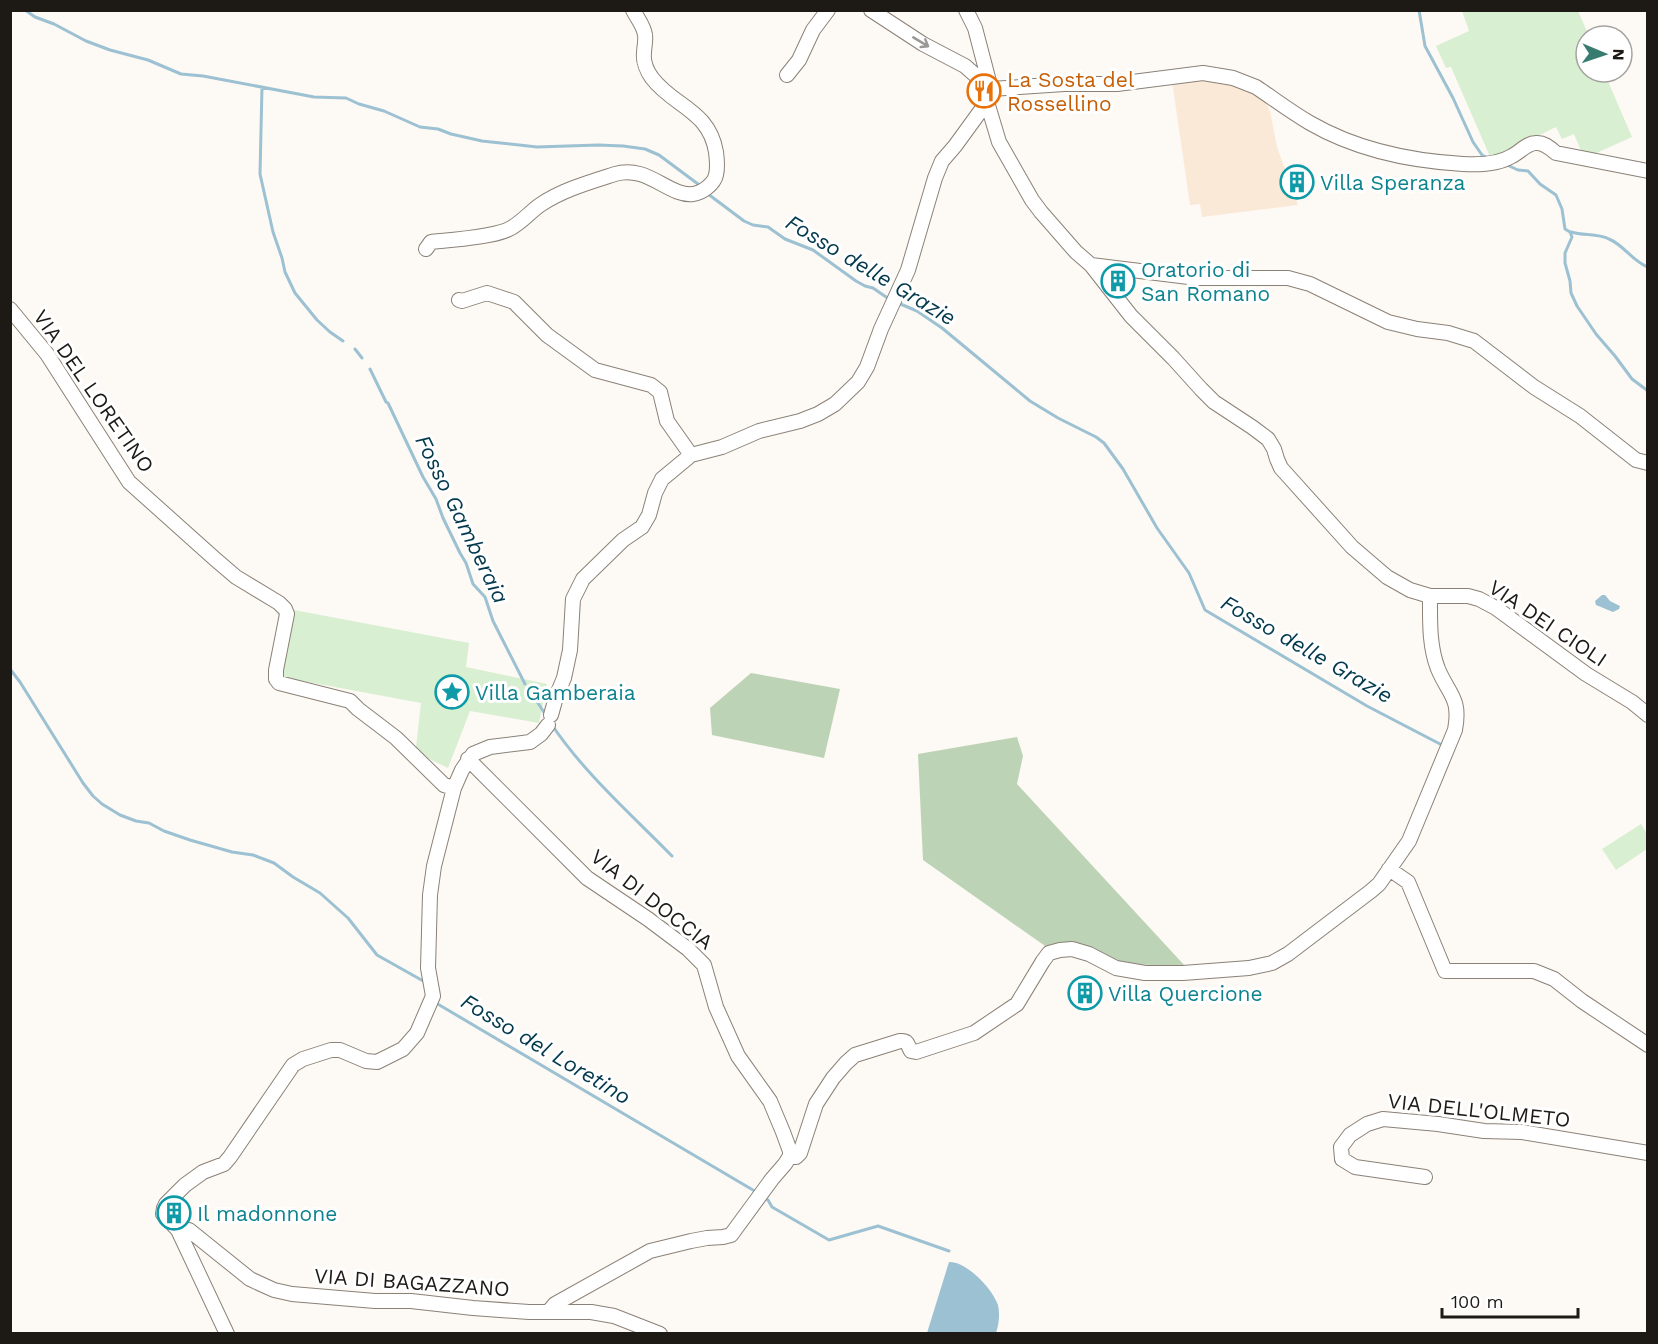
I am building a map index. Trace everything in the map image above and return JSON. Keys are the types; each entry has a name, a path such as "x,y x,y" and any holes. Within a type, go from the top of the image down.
{"street":[{"path":"426,249 431,242 483,236 510,230 539,206 556,196 622,172 636,173 655,179 678,191 691,194 705,188 715,178 718,166 714,140 702,119 652,78 645,63 645,32 633,10"},
{"path":"787,75 799,60 813,30 828,10"},
{"path":"871,10 923,44 965,66 989,95"},
{"name":"VIA DEI CIOLI","path":"966,10 975,28 999,142 1032,200 1076,252 1091,265 1131,316 1201,390 1214,402 1268,440 1281,468 1352,547 1387,577 1410,591 1430,596 1468,596 1479,599 1503,613 1586,674 1632,702 1647,715"},
{"path":"227,1334 178,1230 163,1214 166,1204 185,1185 203,1172 224,1164 292,1065 331,1050 340,1050 366,1061 377,1062 403,1049 417,1033 433,996 428,968 430,894 436,856 454,788 468,759 473,754 490,747 530,742 541,734 549,720 564,678 570,650 573,599 583,579 623,540 642,527 650,515 660,482 691,455 722,447 759,431 818,414 835,404 858,382 867,367 881,329 908,270 942,161 956,146 989,95 1064,84 1117,84 1203,73 1247,83 1311,124 1348,142 1399,155 1466,165 1496,163 1536,143 1546,145 1556,153 1647,171"},
{"path":"1091,265 1197,278 1288,278 1310,284 1388,322 1474,340 1534,387 1580,416 1636,460 1647,463"},
{"path":"459,300 488,293 514,302 547,335 595,370 651,385 660,392 667,421 691,455"},
{"name":"VIA DEL LORETINO","path":"10,309 47,354 129,482 236,577 285,609 287,615 276,670 276,679 279,683 350,701 396,738 444,785 454,788"},
{"path":"549,1311 555,1304 650,1251 691,1241 731,1235 790,1156 796,1157 800,1153 816,1104 833,1078 855,1055 905,1040 909,1043 911,1051 915,1052 974,1033 1017,1004 1049,953 1072,950 1089,954 1116,968 1145,973 1249,968 1272,963 1288,954 1371,891 1379,884 1409,841 1455,730 1457,717 1455,701 1438,670 1431,644 1430,596"},
{"name":"VIA DI DOCCIA","path":"468,759 587,878 688,949 704,965 716,1007 738,1056 770,1101 787,1142 790,1156"},
{"path":"1389,869 1408,882 1445,971 1534,971 1554,979 1647,1045"},
{"name":"VIA DELL'OLMETO","path":"1425,1177 1355,1167 1342,1159 1341,1147 1350,1135 1367,1124 1383,1119 1484,1131 1522,1132 1647,1153"},
{"name":"VIA DI BAGAZZANO","path":"178,1230 189,1230 250,1280 291,1294 375,1301 411,1301 473,1308 591,1312 614,1316 660,1334"}],"shaded area":[{"path":"1217,79 1262,95 1270,111 1277,147 1298,205 1202,217 1200,204 1190,205 1172,81"}],"green space":[{"path":"1462,11 1578,11 1584,24 1574,24 1574,84 1609,84 1632,137 1592,155 1583,155 1574,134 1562,139 1556,127 1491,159 1451,67 1446,68 1436,46 1469,31"},
{"name":"Villa Gamberaia","path":"294,610 469,643 466,667 547,684 539,723 470,711 448,768 427,758 416,747 421,703 281,677"},
{"path":"751,673 840,689 824,758 712,735 710,708"},
{"path":"1017,737 1023,756 1017,784 1185,966 1123,964 1048,948 923,860 918,754"},
{"path":"1641,824 1647,834 1647,849 1616,870 1602,849"}],"water":[{"path":"1602,595 1620,606 1619,609 1613,612 1596,605 1595,601"},
{"path":"949,1262 963,1266 978,1277 995,1298 999,1308 996,1333 927,1333"}],"waterway":[{"name":"Fosso delle Grazie","path":"25,10 86,41 148,60 181,74 314,97 346,98 420,127 438,129 482,141 537,147 598,145 645,149 659,155 702,187"},
{"path":"1419,10 1425,46 1473,142 1482,155 1488,158"},
{"name":"Fosso Gamberaia","path":"262,87 260,174 285,272 295,293 317,320 343,341"},
{"path":"1505,164 1518,170 1528,171 1540,184 1556,195 1562,209 1565,229 1572,237 1565,253 1565,263 1571,293 1577,306 1632,379 1648,391"},
{"name":"Fosso delle Grazie","path":"708,194 744,221 768,227 785,239 813,250 856,281 873,288 889,299"},
{"path":"1571,232 1609,239 1648,267"},
{"name":"Fosso delle Grazie","path":"898,303 917,311 942,328 1030,401 1104,443 1123,469 1157,528 1189,573 1205,610 1367,706 1440,744"},
{"name":"Fosso Gamberaia","path":"355,349 362,358"},
{"name":"Fosso Gamberaia","path":"370,369 436,499 466,563 473,584 485,597 493,621 525,684"},
{"name":"Fosso del Loretino","path":"10,669 83,783 102,804 120,815 149,823 190,840 232,852 253,855 274,863 320,893 348,918 377,955 425,982"},
{"name":"Fosso Gamberaia","path":"536,700 547,717"},
{"name":"Fosso Gamberaia","path":"552,725 594,777 672,856"},
{"name":"Fosso del Loretino","path":"436,1003 758,1193"},
{"path":"763,1197 772,1207 829,1240 878,1226 949,1251"}],"place":[{"name":"La Sosta del Rossellino","path":"984,91"},
{"name":"Villa Speranza","path":"1297,182"},
{"name":"Oratorio di San Romano","path":"1118,281"},
{"name":"Villa Gamberaia","path":"452,692"},
{"name":"Villa Quercione","path":"1085,993"},
{"name":"Il madonnone","path":"174,1213"}]}
